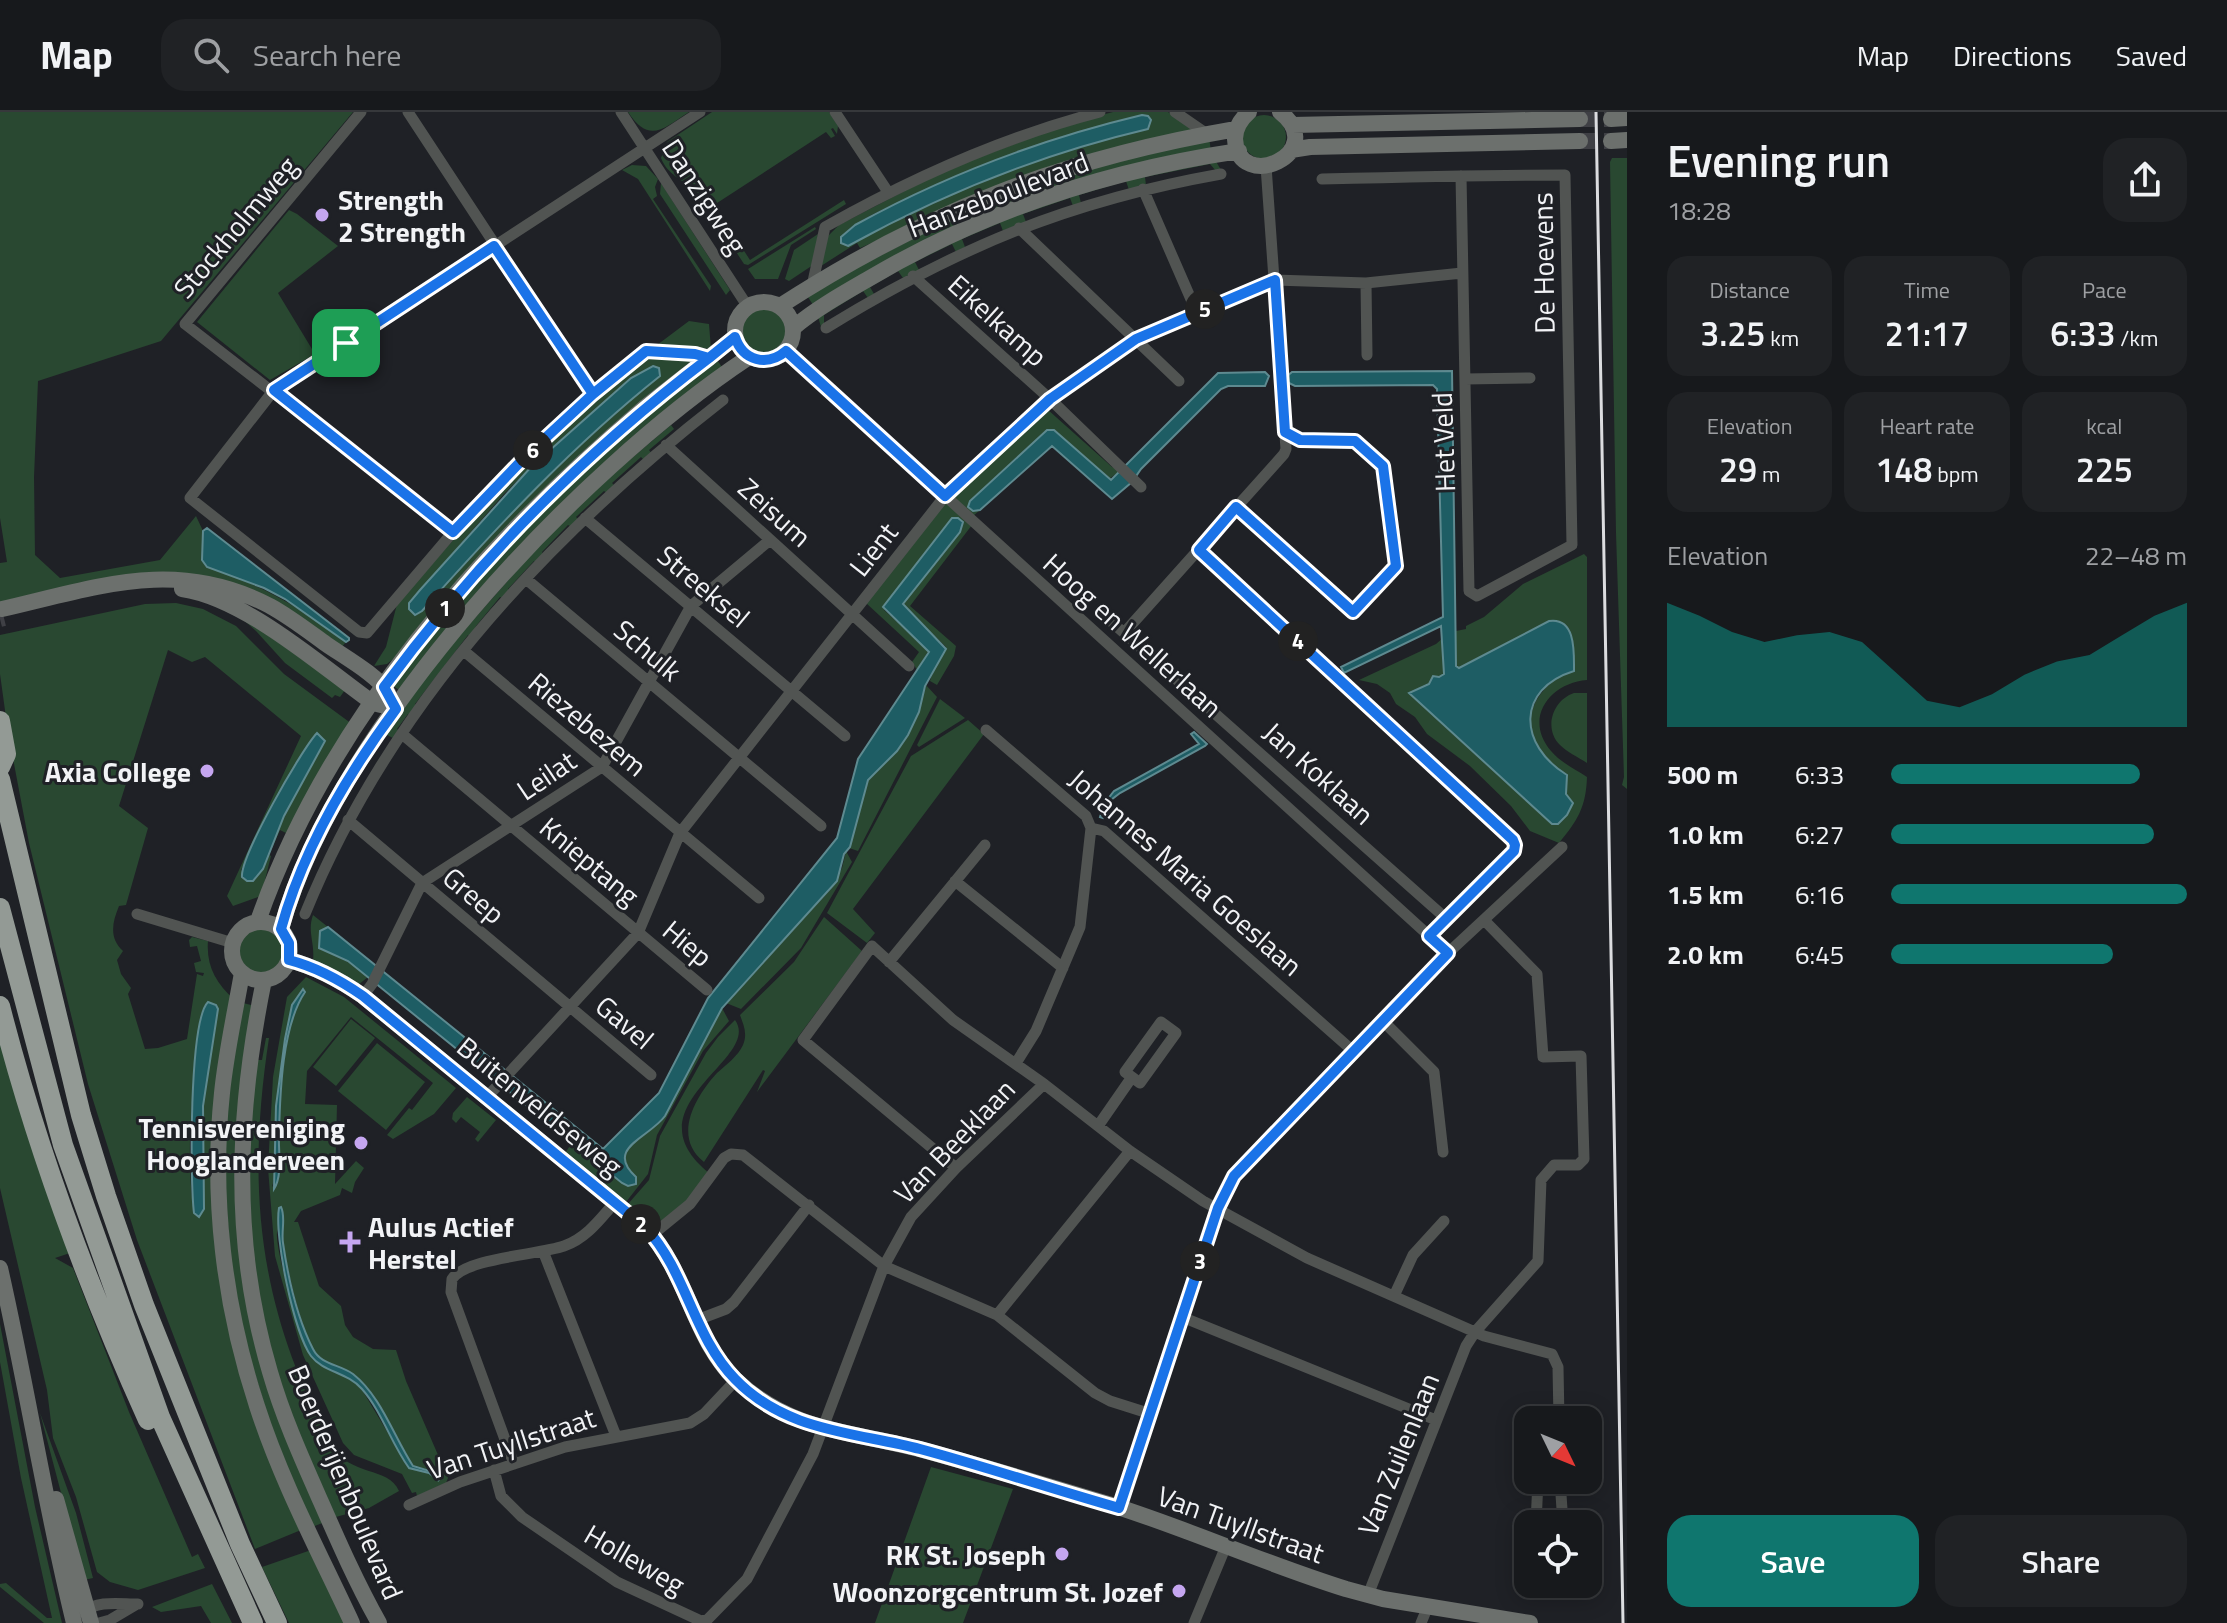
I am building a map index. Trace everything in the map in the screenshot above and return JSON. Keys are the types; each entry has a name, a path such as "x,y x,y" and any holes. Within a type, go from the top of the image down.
{"highway":[{"path":"0,721 6,754 0,767"},
{"path":"0,779 77,1101 102,1183 161,1347 240,1544 277,1623"},
{"path":"0,908 63,1145 160,1417 252,1621"},
{"path":"0,1006 15,1065 45,1155 135,1391 211,1557 252,1621"}],"main road":[{"path":"1249,112 1236,129 1239,151 1249,162 1266,166 1281,162 1291,150 1292,125 1280,112"},
{"path":"1292,125 1338,118 1580,119"},
{"name":"Hanzeboulevard","path":"780,306 900,235 1000,191 1108,155 1236,129"},
{"path":"1291,150 1310,147 1580,141"},
{"name":"Hanzeboulevard","path":"793,328 898,262 1001,214 1111,177 1239,151"},
{"path":"761,302 780,306 788,314 793,328 793,337 786,351 764,361 749,357 738,346 735,337 737,319 748,307 761,302"},
{"path":"258,921 312,798 384,687 448,605 521,524 633,418 735,337"},
{"path":"281,929 293,891 326,820 358,763 461,624 543,533 648,435 749,357"},
{"path":"3,614 137,579 178,578 206,582 270,607 384,687 396,709"},
{"path":"3,614 141,590 193,591 218,598 242,610 373,703 396,709"},
{"path":"258,921 281,929 289,943 289,960 276,976 255,980 242,973 233,961 233,943 243,927 258,921"},
{"name":"Buitenveldseweg","path":"289,960 368,990 492,1091 616,1201 652,1235 674,1267 712,1349 736,1380"},
{"name":"Boerderijenboulevard","path":"242,973 229,1036 220,1122 218,1180 222,1242 239,1342 256,1405 307,1527 352,1623"},
{"name":"Boerderijenboulevard","path":"264,980 243,1107 241,1175 245,1242 255,1308 269,1370 290,1431 379,1623"},
{"path":"0,1268 35,1429 56,1551 82,1619"},
{"name":"Van Tuyllstraat","path":"736,1380 769,1405 823,1430 920,1449 1119,1508 1334,1586 1368,1595 1530,1623"}],"street":[{"name":"Stockholmweg","path":"274,390 185,324 361,112"},
{"path":"408,112 593,394"},
{"name":"Danzigweg","path":"621,112 748,307"},
{"path":"700,112 274,390 190,498 359,632 370,631 453,532 526,456 593,394 646,351 695,354 709,358"},
{"path":"835,112 888,192"},
{"name":"Hanzeboulevard","path":"812,286 825,227 888,192 1001,143 1096,112"},
{"path":"1175,112 1207,134"},
{"path":"1124,633 1284,454 1266,166"},
{"name":"Hanzeboulevard","path":"826,328 913,276 1019,228 1084,205 1143,189 1221,174"},
{"name":"De Hoevens","path":"1322,179 1565,175 1572,545"},
{"name":"Het Veld","path":"1461,176 1469,591 1477,596 1572,545"},
{"path":"1143,189 1197,313"},
{"path":"1019,228 1179,381"},
{"name":"Lient","path":"492,1091 638,933 680,833 945,496 1050,399 1136,339 1275,280 1366,283 1462,273"},
{"name":"Eikelkamp","path":"913,276 1050,399 1138,485"},
{"path":"1366,283 1367,355"},
{"name":"Hoog en Wellerlaan","path":"786,351 1448,953"},
{"path":"1465,379 1530,378"},
{"path":"274,390 453,532"},
{"path":"305,914 348,820 402,734 464,651 526,579 585,518 666,445 723,400"},
{"path":"1236,507 1353,612 1396,566 1383,466 1355,441 1300,440 1285,432"},
{"name":"Zeisum","path":"666,445 909,666"},
{"name":"Streeksel","path":"585,518 845,736"},
{"name":"Leilat","path":"422,883 602,767 691,606 770,540"},
{"path":"1199,550 1513,840 1514,851 1429,936"},
{"name":"Schulk","path":"526,579 821,826"},
{"name":"Jan Koklaan","path":"1106,617 1441,914 1448,916"},
{"name":"Riezebezem","path":"464,651 759,898"},
{"name":"Johannes Maria Goeslaan","path":"986,730 1086,816 1091,828 1104,831 1353,1051"},
{"name":"Knieptang","path":"402,734 638,933"},
{"name":"Greep","path":"348,820 569,1007"},
{"path":"1016,1063 1036,1031 1080,927 1091,828"},
{"path":"889,962 985,845"},
{"path":"1119,1508 1218,1208 1234,1176 1448,953 1562,847"},
{"path":"955,881 1063,968"},
{"path":"368,990 422,883"},
{"path":"137,914 233,943"},
{"name":"Van Zuilenlaan","path":"1368,1595 1466,1346 1538,1261 1541,1180 1554,1165 1578,1165 1584,1159 1581,1056 1543,1057 1537,974 1484,920"},
{"name":"Hiep","path":"638,933 707,990"},
{"path":"956,1168 803,1040 872,946 953,1020 1044,1084"},
{"name":"Gavel","path":"569,1007 651,1075"},
{"path":"1383,1021 1434,1072 1443,1152"},
{"path":"1161,1022 1176,1033 1140,1083 1132,1077 1125,1072 1161,1022"},
{"path":"1098,1126 1132,1077"},
{"name":"Van Beeklaan","path":"823,1430 884,1266 911,1217 956,1168 1044,1084 1130,1151 1203,1201 1307,1258 1475,1332 1552,1354 1558,1367 1559,1406"},
{"path":"997,1315 1130,1151"},
{"path":"652,1235 690,1204 724,1158 731,1154 743,1155 884,1266 997,1315 1095,1393 1151,1414"},
{"path":"514,1464 451,1292 454,1275 466,1267 564,1246 579,1239 616,1201"},
{"path":"697,1320 726,1309 734,1302 809,1205"},
{"path":"1394,1296 1413,1255 1444,1221"},
{"path":"543,1251 616,1436"},
{"path":"1182,1317 1436,1420"},
{"name":"Van Tuyllstraat","path":"409,1505 494,1470 565,1447 672,1429 690,1423 704,1414 736,1380"},
{"name":"Holleweg","path":"494,1470 501,1496 522,1517 617,1582 701,1622 714,1614 747,1579 823,1430"},
{"path":"1194,1623 1226,1546"},
{"path":"82,1619 106,1603 138,1604 99,1623"},
{"path":"1421,1623 1428,1606"}],"green space":[{"path":"0,112 353,112 161,341 38,381 34,477 35,555 60,578 160,560 196,516 203,531 202,560 207,567 296,607 346,642 341,648 199,578 0,603 0,563 7,562 0,518"},
{"path":"628,112 689,112 664,128 650,131"},
{"path":"712,112 829,112 838,126 837,134 831,129 835,136 831,138 826,132 714,205 750,260 844,200 846,204 748,265 744,264 697,192 693,193 661,158 667,142"},
{"path":"1113,112 1168,112 1193,130 913,225 860,248 857,243 821,266 828,236 839,225 947,169 1071,123","holes":["1142,115 1147,129 1069,150 994,177 920,209 848,246 841,237 876,213 1018,151"]},
{"path":"1264,115 1280,121 1286,137 1280,153 1264,159 1248,153 1242,137 1248,121"},
{"path":"1209,136 1211,152 1061,189 815,308 806,294 998,195"},
{"path":"1214,158 1221,170 1216,171 1210,164 1145,177 1146,185 1129,190 1126,181 1079,195 1081,203 1073,206 1070,198 1023,214 1026,222 1003,231 1000,223 962,239 965,247 956,252 952,244 915,262 919,270 903,278 898,271 870,287 874,294 868,298 863,291 824,315 824,325 821,327 817,313 863,285 959,237 1008,216 1109,182"},
{"path":"1612,158 1627,158 1627,789 1622,785 1616,533"},
{"path":"632,165 646,166 658,179 655,187 657,196 653,199 711,286 710,291 638,179 622,170"},
{"path":"661,183 730,290 726,295 660,194"},
{"path":"289,210 338,246 278,293 315,354 270,380 197,322"},
{"path":"815,227 791,245 778,279 755,279 748,269"},
{"path":"818,234 813,265 789,281 785,279 794,250"},
{"path":"764,308 780,315 787,331 780,347 764,354 748,347 741,331 748,315"},
{"path":"689,321 709,324 711,349 657,345"},
{"path":"649,356 699,360 647,402 394,658 387,664 374,666 386,647 397,604 499,488 592,400","holes":["659,376 616,411 497,526 409,603 531,467 631,378"]},
{"path":"715,357 724,370 657,423 399,690 393,686 425,638 557,491"},
{"path":"1047,409 1112,467 1121,470 1109,479 1054,430 1047,430 970,501 974,510 980,510 972,517 950,497"},
{"path":"671,425 674,429 649,450 652,454 644,460 641,457 612,483 615,486 607,493 604,491 576,517 579,520 572,527 568,525 542,552 544,556 537,563 534,561 508,589 511,592 504,599 500,597 476,626 472,637 468,635 445,665 448,668 441,676 438,674 415,704 418,707 412,715 408,714 397,729 400,731 393,738 383,733 424,676 569,511"},
{"path":"947,501 972,525 910,606 956,646 954,656 937,685 930,681 946,647 903,605 956,520 884,610 929,650 917,670 912,662 919,652 866,603"},
{"path":"1584,554 1587,557 1587,680 1562,688 1552,695 1540,715 1543,739 1551,751 1587,777 1580,813 1559,843 1530,831 1511,806 1470,766 1427,734 1415,717 1396,704 1390,693 1377,684 1359,680 1443,638 1443,676 1410,693 1477,753 1566,794 1567,774 1541,752 1531,726 1537,699 1562,675 1549,621 1459,668 1455,663 1456,631 1466,629 1466,626 1484,617 1523,584"},
{"path":"176,603 203,609 236,626 284,674 352,724 286,833 280,830 269,855 261,896 233,906 227,896 301,736 205,657 192,662 168,650 119,806 148,828 126,905 119,906 113,930 115,941 123,951 117,960 121,974 131,988 128,994 145,1049 187,1039 197,974 203,976 204,973 196,972 194,963 201,961 197,946 190,947 192,937 208,941 214,973 234,999 227,1035 224,1276 301,1530 255,1549 137,1240 88,1084 29,843 0,674 0,635 145,604","holes":["290,774 299,788 278,829 263,869 253,881 241,870","206,1003 218,1009 203,1106 204,1209 199,1217 194,1213 190,1133 199,1033"]},
{"path":"229,607 345,690 340,697 335,695 332,698 285,663"},
{"path":"926,685 937,697 858,851 849,848 868,780 897,751 908,735 919,712"},
{"path":"1574,693 1587,693 1587,763 1560,745 1552,731 1556,708"},
{"path":"940,699 965,718 919,747 917,745"},
{"path":"968,720 984,734 853,909 875,933 867,943 827,913 911,756"},
{"path":"846,851 852,862 801,948 741,1009 726,1003 830,890 842,868"},
{"path":"313,915 328,927 320,931 319,948 348,960 368,977 358,985 313,961"},
{"path":"824,917 862,951 757,1092 763,1070 704,1162 689,1141 690,1117 695,1105 717,1073 743,1045 745,1033 740,1015 794,962"},
{"path":"261,928 270,929 277,935 283,942 283,960 277,967 270,973 261,974 252,973 245,967 239,960 238,951 239,942 245,935 252,929"},
{"path":"306,977 344,997 456,1088 434,1114 393,1139 387,1135 433,1083 351,1017 307,1071 305,1104 337,1105 335,1184 356,1161 364,1168 352,1193 342,1188 340,1195 301,1211 294,1222 298,1222 319,1286 341,1306 345,1325 353,1337 373,1349 396,1350 406,1381 448,1478 446,1483 417,1496 416,1492 412,1493 402,1474 354,1455 343,1443 303,1355 275,1256 268,1168 273,1077 287,997","holes":["304,992 289,1031 282,1082 278,1179 272,1187 275,1175 276,1106 285,1039 292,1005","282,1221 293,1292 312,1348 324,1361 365,1386 413,1466 433,1472 439,1477 437,1480 429,1473 409,1468 361,1388 324,1367 309,1351 296,1318 280,1258 277,1233"]},
{"path":"239,1002 255,1006 246,1276 325,1522 312,1527 283,1466 235,1308 222,1151"},
{"path":"722,1008 729,1021 703,1051 657,1135 648,1174 626,1202 565,1153 572,1143 622,1183 636,1177 627,1167 627,1151 665,1116"},
{"path":"351,1019 375,1038 336,1086 313,1067"},
{"path":"735,1020 739,1035 731,1051 688,1105 682,1126 687,1149 709,1173 687,1201 659,1224 653,1225 628,1204 649,1180 660,1136 706,1053"},
{"path":"266,1038 269,1038 262,1093 259,1197 273,1296 307,1395 332,1445 348,1462 387,1478 399,1491 369,1508 332,1518 303,1456 263,1335 245,1196 256,1060 262,1060"},
{"path":"0,1043 70,1253 55,1258 73,1268 129,1412 192,1557 198,1554 205,1568 138,1590 110,1582 97,1572 76,1497 53,1438 47,1390 0,1188"},
{"path":"377,1043 425,1082 386,1130 338,1091"},
{"path":"467,1097 496,1120 478,1142 475,1139 480,1132 461,1117 456,1123 452,1119 453,1113"},
{"path":"0,1324 35,1507 62,1623 44,1623 0,1587 0,1584 6,1583 47,1618 52,1618 21,1478 0,1362"},
{"path":"40,1413 76,1513 93,1578 84,1580"},
{"path":"931,1467 1013,1489 963,1623 875,1623"},
{"path":"314,1549 350,1623 289,1623 262,1567"},
{"path":"212,1584 232,1623 211,1623 201,1606 161,1612 152,1607"}],"water":[{"path":"1142,115 1151,120 1148,129 1031,163 957,192 848,246 841,243 841,237 855,225 959,175 1067,135"},
{"path":"653,366 659,368 660,376 566,459 415,615 409,609 409,603 531,467 631,378"},
{"path":"1452,371 1456,666 1459,668 1549,621 1558,621 1569,630 1574,671 1555,679 1542,691 1533,704 1530,718 1532,734 1539,749 1567,775 1566,794 1573,803 1558,824 1552,824 1409,693 1429,684 1433,676 1444,674 1441,626 1344,673 1341,667 1443,617 1437,389 1433,385 1295,386 1287,382 1286,377 1292,372"},
{"path":"1265,372 1269,376 1265,386 1228,386 1221,389 1112,499 1052,446 980,510 973,511 968,507 970,501 1047,430 1054,430 1111,480 1218,373"},
{"path":"952,518 963,522 960,532 903,604 946,649 925,686 919,712 897,751 868,780 850,847 844,854 837,881 722,1008 665,1116 627,1151 627,1167 636,1177 636,1184 628,1186 622,1183 348,961 319,948 320,931 328,927 603,1149 659,1093 708,998 837,838 858,759 929,652 883,607"},
{"path":"207,528 349,640 346,642 264,588 207,567 202,560 203,531"},
{"path":"1194,732 1207,744 1205,746 1120,793 1111,800 1103,818 1100,817 1104,804 1114,791 1199,744 1191,734"},
{"path":"317,733 325,741 284,816 263,869 253,881 247,881 242,877 251,848 286,781"},
{"path":"303,989 305,992 291,1023 284,1060 279,1170 274,1189 276,1106 285,1039 292,1005"},
{"path":"208,1002 218,1009 203,1106 204,1209 199,1217 194,1213 192,1103 197,1038"},
{"path":"281,1207 290,1283 313,1349 321,1358 348,1371 363,1383 413,1466 433,1472 439,1481 429,1473 409,1468 375,1408 356,1383 322,1366 311,1356 298,1327 287,1284 278,1221"}],"tunnel":[{"path":"1580,119 1611,119"},
{"path":"1580,141 1611,141"},
{"path":"0,619 4,618"}],"railway":[{"path":"1596,112 1623,1623"}],"place":[{"name":"Strength 2 Strength","path":"322,215"},
{"name":"Axia College","path":"207,771"},
{"name":"Tennisvereniging Hooglanderveen","path":"361,1143"},
{"name":"Aulus Actief Herstel","path":"350,1242"},
{"name":"RK St. Joseph","path":"1062,1554"},
{"name":"Woonzorgcentrum St. Jozef","path":"1179,1591"}],"route":[{"path":"346,343 274,390 453,532 526,456 593,394 601,387 646,351 695,354 709,358 735,337 743,352 756,360 772,359 786,351 945,496 1050,399 1136,339 1275,280 1285,432 1300,440 1355,441 1383,466 1396,566 1353,612 1236,507 1199,550 1515,845 1514,851 1429,936 1448,953 1234,1176 1218,1208 1119,1508 920,1449 823,1430 769,1405 736,1380 712,1349 674,1267 646,1228 363,996 342,981 289,960 289,943 281,929 293,891 309,852 350,776 396,709 384,687 448,605 521,524 578,467 709,358 695,354 646,351 593,394 494,246 346,343"}]}
